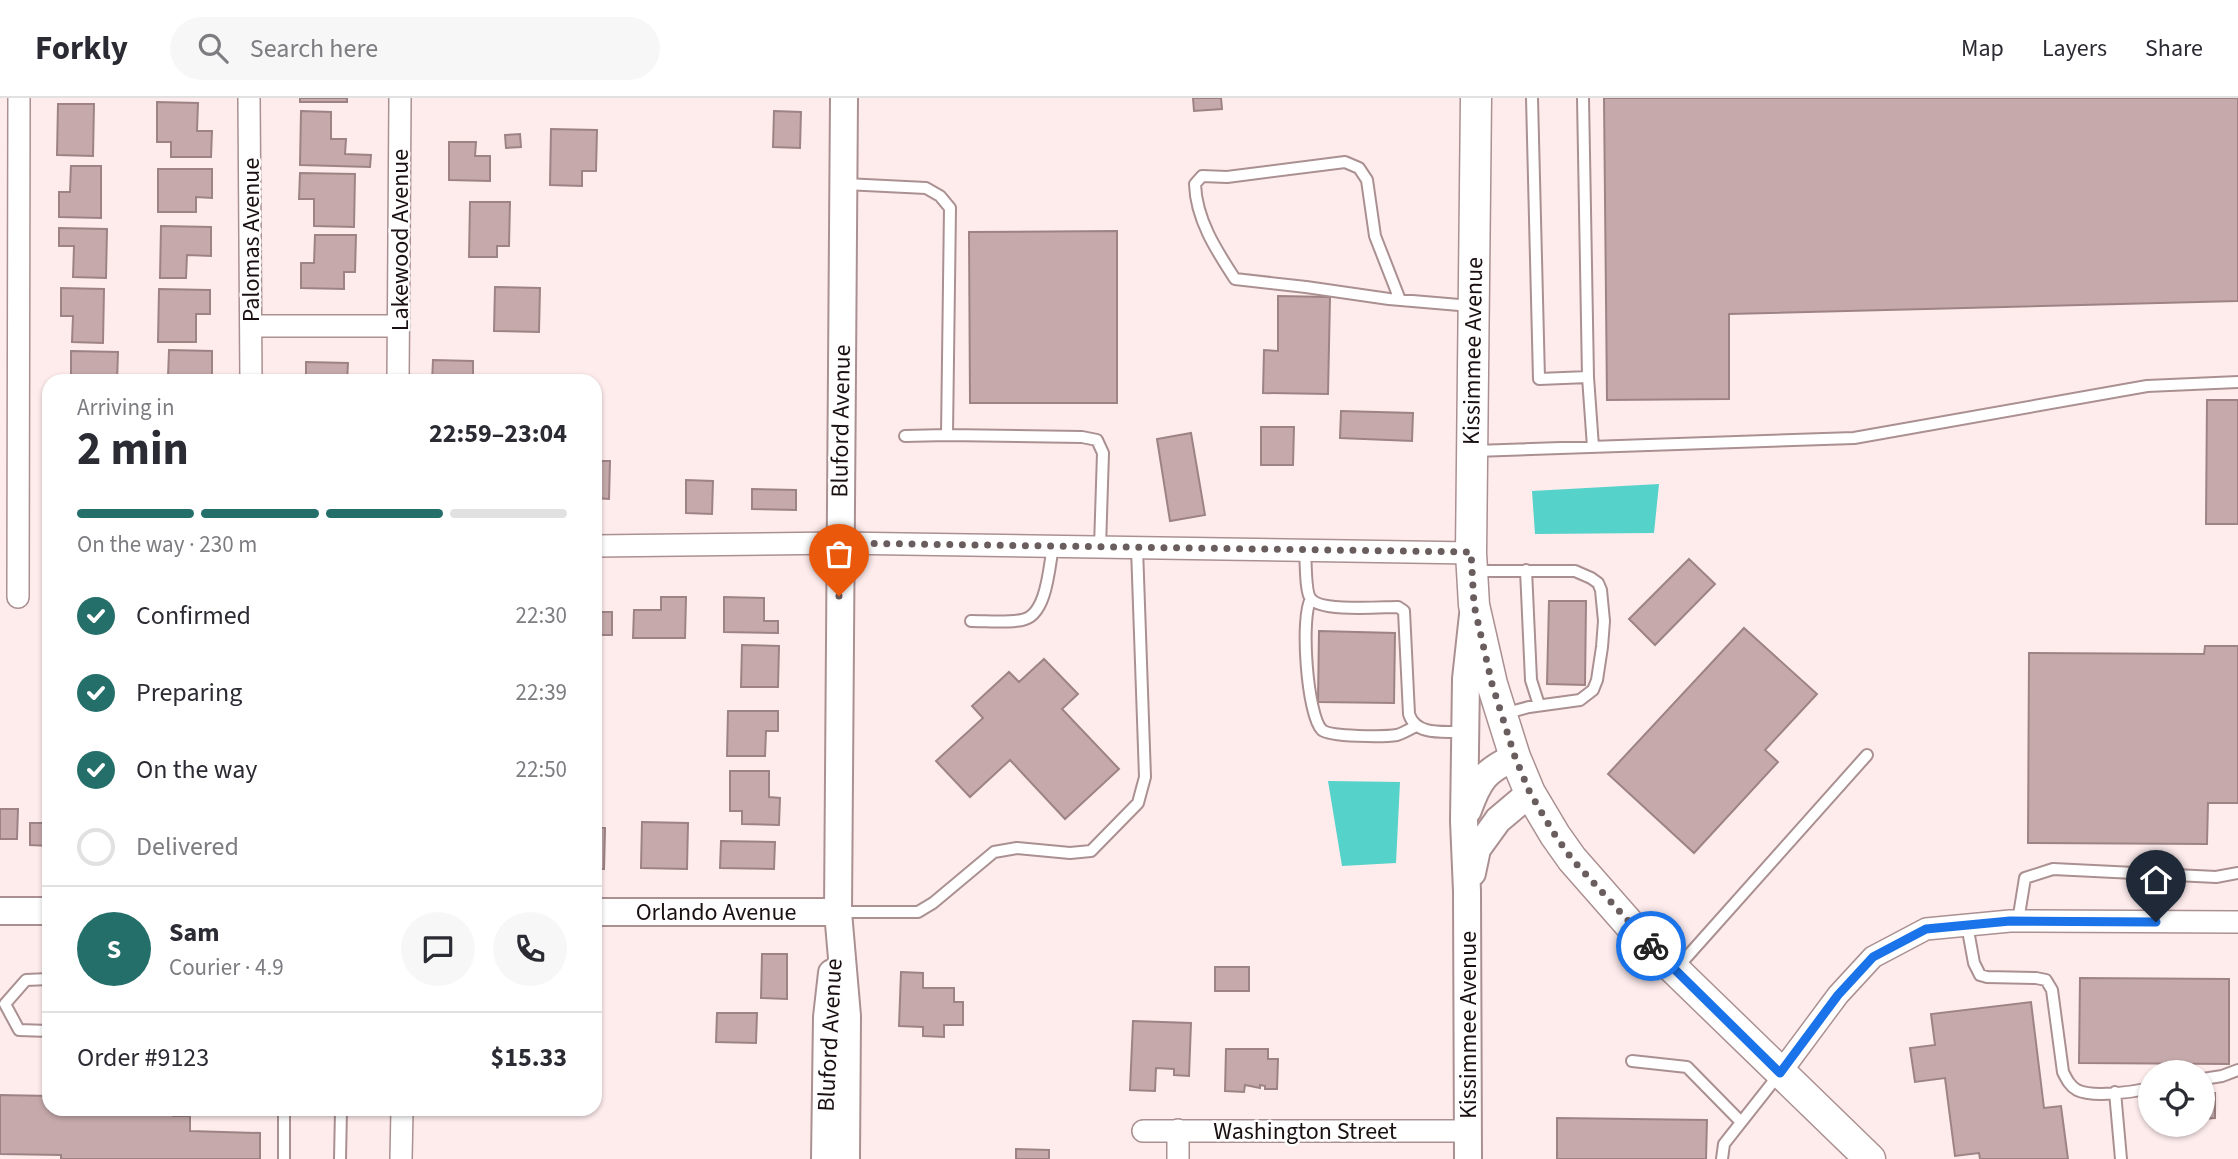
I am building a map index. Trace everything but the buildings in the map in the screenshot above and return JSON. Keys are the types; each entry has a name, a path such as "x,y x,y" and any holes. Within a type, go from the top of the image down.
{"main road":[{"name":"Kissimmee Avenue","path":"1476,98 1472,452 1474,605 1492,684 1515,757 1530,793"},
{"path":"1530,793 1572,859 1637,933 1870,1159"}],"street":[{"path":"18,597 19,98"},
{"name":"Palomas Avenue","path":"249,98 251,374"},
{"name":"Lakewood Avenue","path":"398,374 400,98"},
{"name":"Bluford Avenue","path":"844,98 838,912 848,1016 846,1159"},
{"path":"251,326 399,326"},
{"path":"602,547 839,543 1305,550 1472,562"},
{"name":"Kissimmee Avenue","path":"1468,1159 1467,891 1464,821 1466,679 1474,605"},
{"path":"1464,821 1476,788 1492,768 1515,757"},
{"name":"Kissimmee Avenue","path":"1467,891 1477,849 1498,820 1530,793"},
{"path":"0,911 42,911"},
{"name":"Orlando Avenue","path":"602,912 838,912"},
{"name":"Bluford Avenue","path":"825,1159 827,1017 838,912"},
{"path":"1780,1073 1838,995 1873,957 1926,929 2018,921 2238,922"},
{"path":"401,1159 402,1116"},
{"name":"Washington Street","path":"1143,1130 1468,1131"},
{"path":"1178,1130 1178,1159"}],"lane":[{"path":"1532,98 1539,379 1588,377"},
{"path":"1583,98 1588,377 1592,447"},
{"path":"1401,300 1375,236 1367,180 1359,167 1345,162 1227,177 1202,176 1195,184 1196,204 1203,221 1215,248 1235,279 1401,300 1474,306"},
{"path":"843,184 926,188 940,196 950,208 947,435"},
{"path":"1472,452 1854,438 2147,386 2238,382"},
{"path":"905,436 1082,437 1097,440 1103,453 1100,547"},
{"path":"971,621 1024,620 1035,613 1044,597 1053,547"},
{"path":"838,912 918,912 933,903 994,852 1017,848 1070,853 1091,851 1138,803 1144,777 1138,548"},
{"path":"1305,550 1308,594 1316,603 1334,607 1398,607 1404,611 1411,721 1426,730 1465,732"},
{"path":"1472,562 1526,570 1575,571 1598,583 1601,590 1604,621 1602,647 1597,680 1592,690 1580,700 1539,705 1502,715"},
{"path":"1526,570 1531,680 1539,705"},
{"path":"1311,599 1307,611 1307,680 1320,728 1330,734 1394,735 1416,726"},
{"path":"1675,970 1867,755"},
{"path":"2018,921 2025,878 2053,869 2216,877 2238,873"},
{"path":"1967,925 1974,963 1980,975 2046,980 2052,990 2061,1064 2068,1083 2085,1093 2138,1089"},
{"path":"42,979 26,980 5,1004 19,1030 42,1031"},
{"path":"1632,1061 1687,1067 1741,1122"},
{"path":"2215,1077 2238,1070"},
{"path":"1721,1159 1724,1144 1780,1073"},
{"path":"2115,1092 2121,1159"},
{"path":"284,1159 285,1116"},
{"path":"340,1159 341,1116"}],"water":[{"path":"1659,484 1654,533 1535,534 1532,491"},
{"path":"1328,781 1400,782 1396,863 1342,866"}],"way so far":[{"path":"839,596 839,543 1471,552 1474,605 1492,684 1515,757 1530,793 1572,859 1651,946"}],"route":[{"path":"1651,946 1780,1073 1838,995 1873,957 1926,929 2010,921 2156,922"}]}
